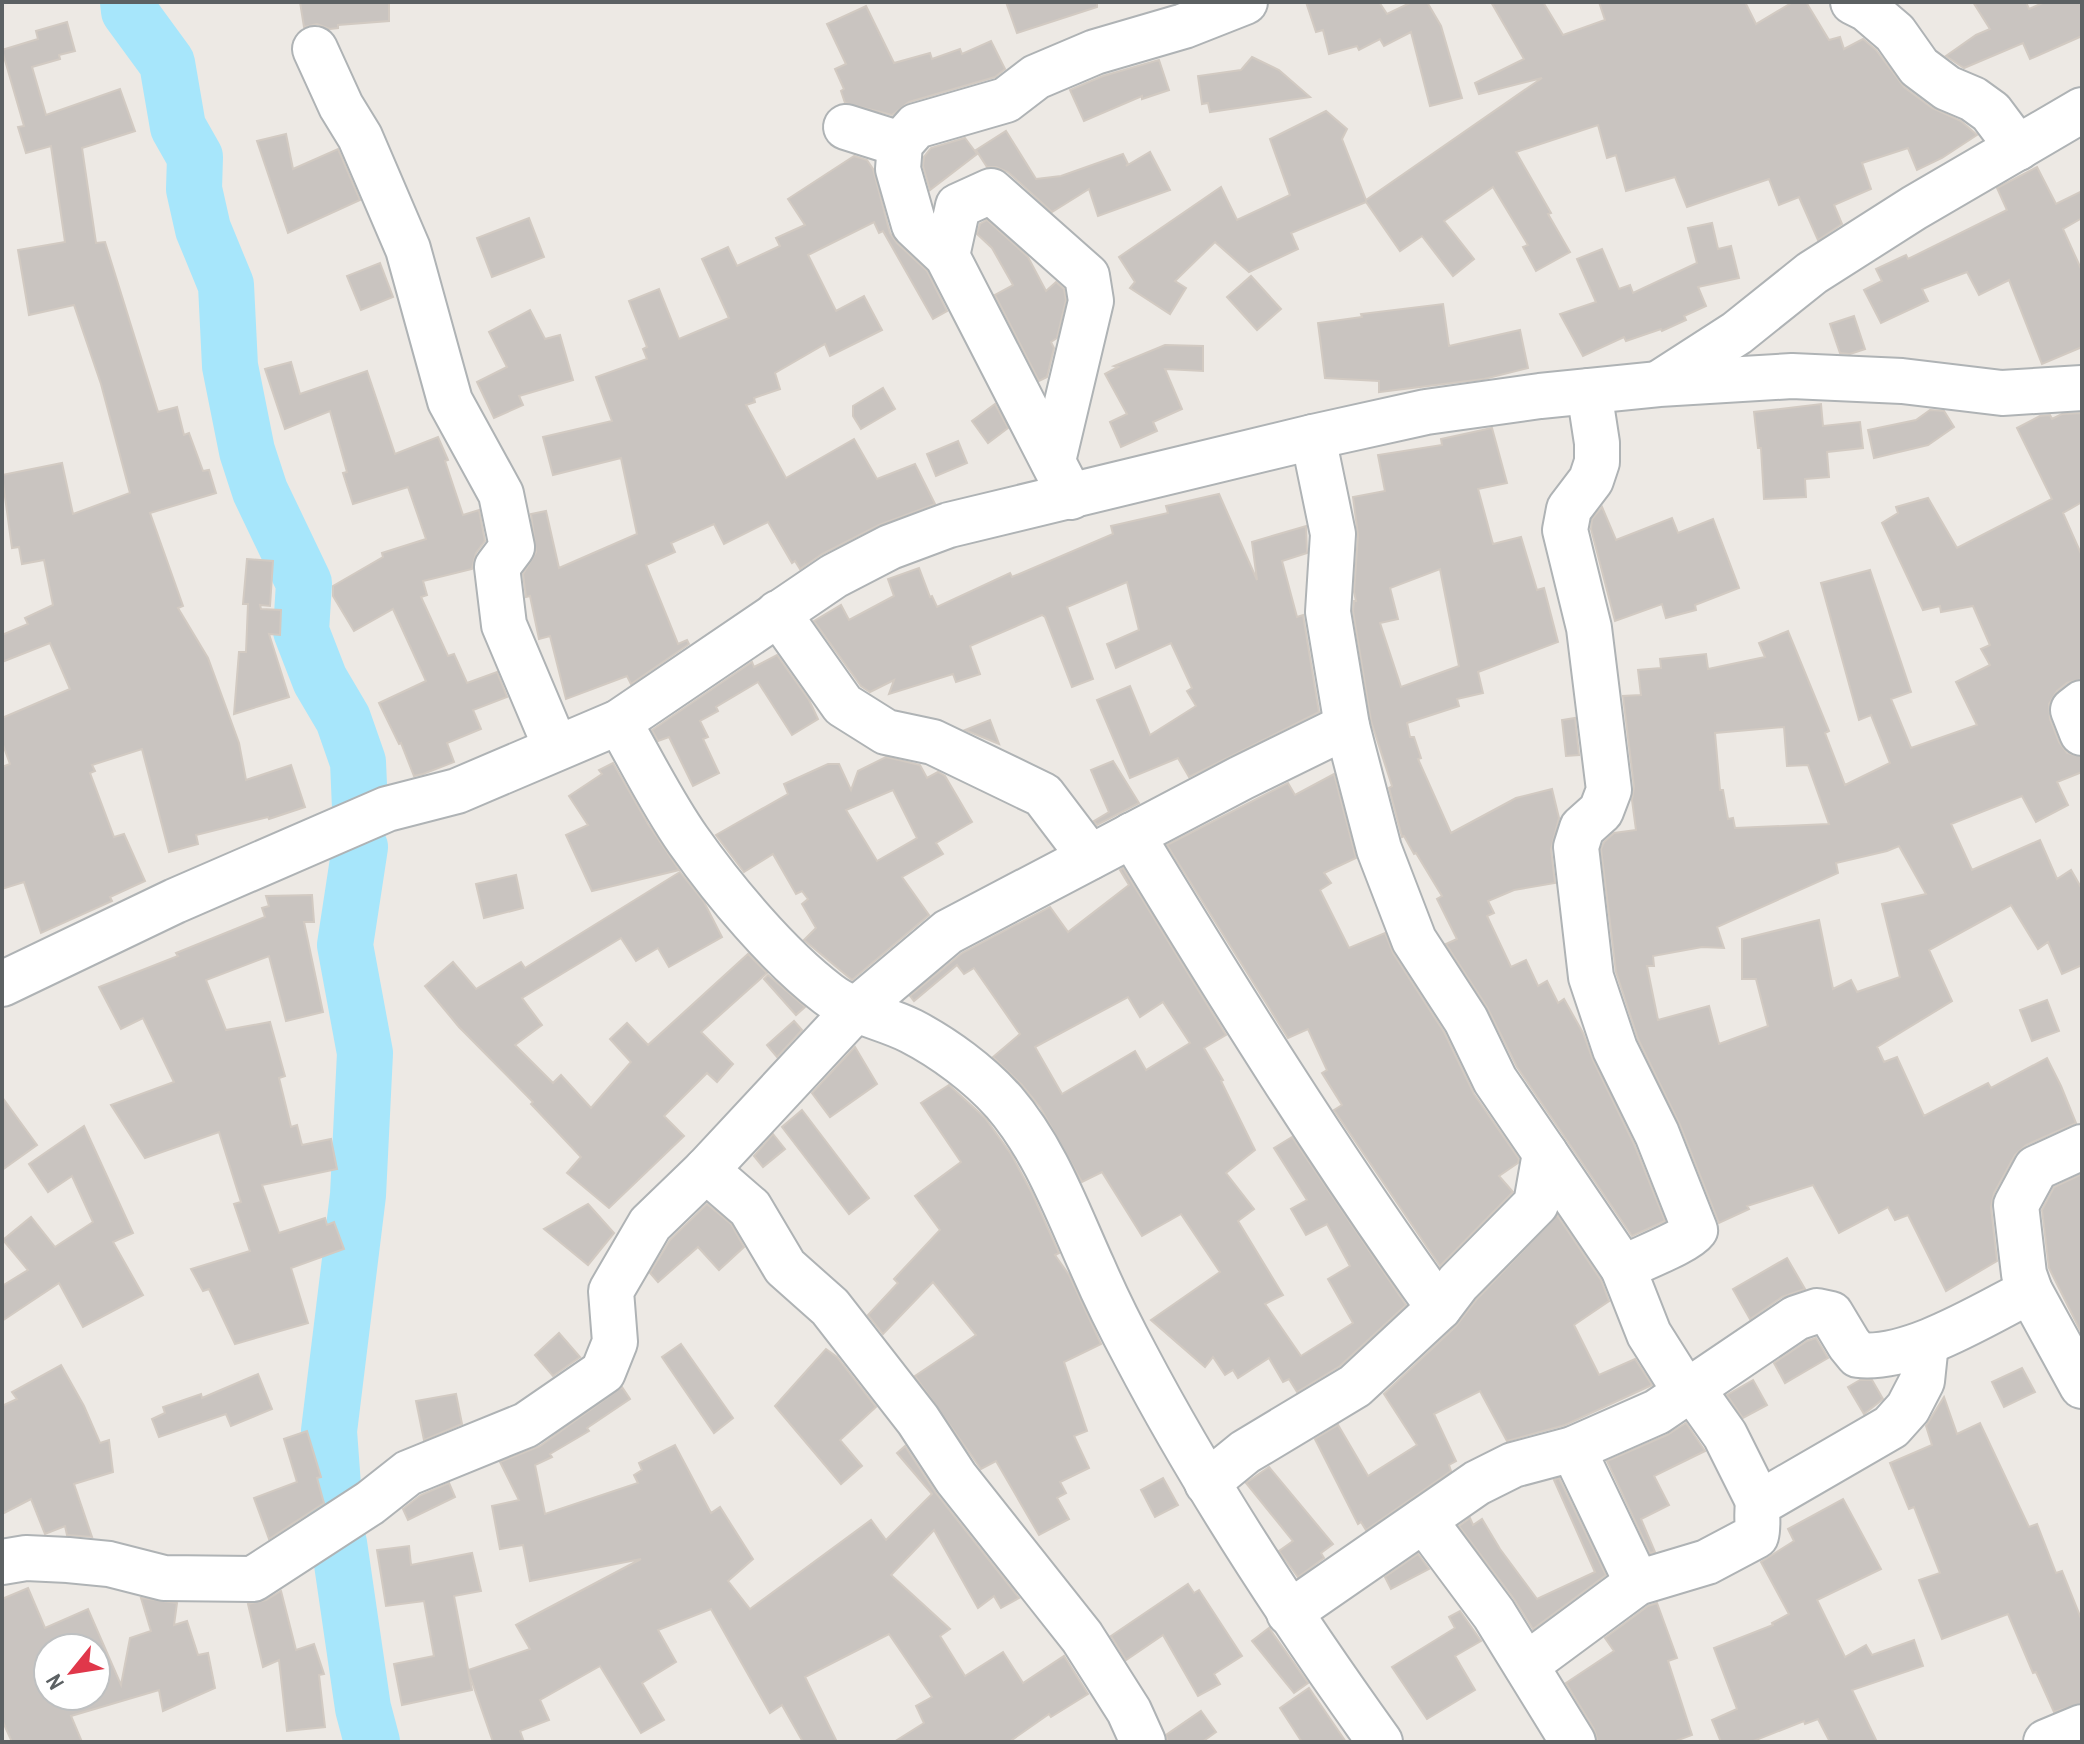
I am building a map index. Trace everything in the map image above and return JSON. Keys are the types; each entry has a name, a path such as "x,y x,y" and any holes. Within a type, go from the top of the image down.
{"street":[{"path":"1062,479 947,256 914,225 898,169 900,144 916,126 1006,100 1036,77 1095,52 1184,26 1245,2"},
{"path":"1853,2 1867,9 1895,33 1919,67 1947,88 1973,99 1991,112 2018,148"},
{"path":"315,49 341,106 360,137 408,249 450,401 501,494 512,547 497,567 504,625 556,748"},
{"path":"1659,384 1737,333 1812,273 1914,208 2082,110"},
{"path":"846,127 900,144"},
{"path":"947,256 958,206 991,191 1087,276 1091,301 1062,479"},
{"path":"2,984 175,901 387,809 457,791 619,722 834,576 890,547 1062,479 1313,437 1426,412 1659,384 1792,376 1902,381 2002,393 2082,388"},
{"path":"1589,391 1597,462 1591,480 1569,509 1565,530 1589,628 1609,790 1601,811 1582,828 1576,847 1591,977 1615,1049 1657,1134 1695,1230 1688,1239 1657,1250 1623,1268"},
{"path":"1313,437 1333,534 1328,612 1347,726 1379,849 1414,940 1466,1020 1495,1080 1623,1268 1649,1334 1725,1435 1759,1503 1756,1536 1707,1562 1637,1583 1526,1665"},
{"path":"778,613 843,705 886,732 933,742 1043,795 1090,857"},
{"path":"2082,703 2073,710 2082,733"},
{"path":"619,722 687,839 770,941 828,994 854,1011 910,1031 966,1068 1003,1101 1034,1143 1136,1357 1207,1483 1289,1613 1380,1742"},
{"path":"2,1562 26,1558 68,1560 109,1564 164,1578 253,1579 370,1503 408,1473 526,1425 603,1372 615,1342 611,1291 650,1224 706,1170 854,1011 948,932 1347,726"},
{"path":"1132,835 1255,1038 1357,1193 1439,1308"},
{"path":"2082,1147 2036,1168 2016,1205 2024,1274 2030,1291 2082,1386"},
{"path":"1207,1483 1245,1452 1355,1386 1439,1308 1458,1283 1536,1204 1545,1153"},
{"path":"706,1170 750,1208 785,1267 830,1307 918,1420 956,1478 1082,1637 1129,1711 1143,1742"},
{"path":"1289,1613 1477,1483 1513,1465 1573,1449 1657,1412 1796,1318 1817,1311 1831,1314 1858,1355 1872,1356 1926,1343 2030,1291"},
{"path":"1759,1503 1891,1427 1908,1408 1922,1381 1926,1343"},
{"path":"1573,1449 1637,1583"},
{"path":"1424,1520 1494,1614 1573,1742"},
{"path":"2046,1742 2082,1727"}],"building":[{"path":"300,2 389,2 389,21 338,25 338,28 330,29 317,24 304,27"},
{"path":"1006,2 1097,2 1097,7 1017,33"},
{"path":"1306,2 1379,2 1387,14 1412,2 1427,2 1441,26 1462,98 1430,106 1411,32 1384,46 1380,39 1359,50 1357,46 1329,54 1323,30 1316,32"},
{"path":"1491,2 1543,2 1563,35 1605,20 1599,2 1745,2 1756,24 1793,2 1806,2 1829,40 1840,37 1844,49 1863,39 1876,50 1904,87 1932,108 1961,121 1977,135 1917,170 1908,148 1862,163 1871,189 1834,205 1842,224 1818,240 1799,197 1779,205 1769,179 1687,207 1675,177 1626,191 1616,155 1607,158 1598,125 1516,152 1570,252 1536,271 1523,247 1528,245 1493,187 1444,221 1474,259 1453,276 1422,236 1400,251 1366,202 1291,233 1298,249 1249,272 1215,242 1175,281 1186,288 1170,314 1130,288 1135,282 1119,257 1221,187 1237,220 1290,195 1270,139 1326,111 1347,129 1342,139 1366,200 1542,78 1479,94 1475,83 1524,59"},
{"path":"1973,2 2026,2 2029,9 2045,2 2082,2 2082,36 2030,59 2023,43 1964,68 1946,56 1990,29"},
{"path":"866,6 894,63 930,53 932,59 960,49 962,54 991,41 1005,69 995,77 909,102 892,115 845,103 841,91 844,89 835,69 846,64 827,24"},
{"path":"67,22 75,51 32,67 46,115 120,89 135,131 82,148 96,243 105,242 158,412 177,407 184,435 189,433 203,471 209,470 216,493 150,513 183,606 178,608 208,658 239,743 246,780 291,765 305,807 269,819 196,835 198,844 169,852 142,749 92,765 95,771 90,773 114,837 124,834 145,881 110,897 112,901 41,933 24,882 2,889 2,767 10,764 2,742 2,718 70,689 50,643 2,662 2,635 28,624 25,618 53,605 44,560 22,564 19,547 12,548 2,475 62,463 73,514 130,493 101,384 74,305 29,315 18,250 65,242 51,146 26,153 18,127 24,126 2,50 38,39 36,31"},
{"path":"1252,57 1279,70 1310,97 1210,112 1208,103 1202,104 1198,76 1241,70"},
{"path":"1159,60 1169,90 1142,99 1142,96 1084,121 1070,90 1103,76"},
{"path":"1006,131 1036,179 1061,176 1123,154 1128,164 1126,166 1150,152 1170,190 1098,216 1089,189 1052,212 1008,172 987,167 976,150"},
{"path":"286,134 293,169 338,149 360,200 288,233 257,141"},
{"path":"965,138 977,154 930,190 923,166 924,157 931,148"},
{"path":"854,156 867,160 873,169 890,233 927,271 947,311 933,319 883,231 879,233 874,222 808,255 836,311 864,296 882,330 830,356 825,344 775,373 780,389 754,398 755,402 746,405 786,478 854,439 877,479 915,464 935,504 879,525 800,569 795,561 792,563 768,522 724,544 714,524 671,543 675,552 646,565 678,644 687,640 689,644 631,684 627,676 566,699 550,636 539,639 530,596 526,597 523,574 536,552 531,514 546,511 559,568 637,534 621,458 553,475 543,437 612,421 596,377 647,359 643,349 647,347 629,301 659,289 679,339 729,318 702,259 728,247 737,266 780,246 776,238 805,225 788,199"},
{"path":"2037,167 2056,204 2082,191 2082,218 2063,229 2082,271 2082,347 2042,364 2009,280 1979,295 1967,272 1922,289 1928,301 1881,323 1864,290 1882,281 1876,269 1906,255 1908,259 2007,210 1997,188"},
{"path":"529,218 544,257 492,277 477,238"},
{"path":"987,220 1028,257 1046,291 1056,282 1064,289 1066,300 1057,338 1051,342 1054,348 1047,377 1039,381 995,295 1013,285 992,248 977,234 980,224"},
{"path":"1712,223 1718,249 1731,246 1739,278 1698,287 1706,306 1684,316 1686,320 1662,331 1626,341 1624,337 1583,356 1560,314 1596,302 1577,259 1602,249 1619,289 1630,285 1633,293 1697,263 1688,228"},
{"path":"380,263 393,297 361,310 347,276"},
{"path":"1251,276 1281,309 1257,330 1227,297"},
{"path":"1443,304 1449,346 1520,330 1528,368 1484,379 1379,392 1379,381 1325,378 1318,323 1362,317 1361,314"},
{"path":"530,310 545,339 560,335 573,380 519,396 523,405 494,418 477,382 507,367 489,332"},
{"path":"1854,316 1865,349 1850,354 1840,353 1830,324"},
{"path":"1165,345 1203,346 1203,371 1165,369 1182,409 1153,422 1157,431 1121,447 1110,422 1127,414 1105,374 1118,367 1114,366"},
{"path":"291,362 300,394 367,371 395,454 438,437 448,460 445,461 463,515 479,510 485,541 476,553 472,569 423,581 427,595 421,597 448,656 454,654 467,683 497,672 507,697 473,710 481,729 447,743 454,762 423,774 414,776 401,743 379,703 426,681 393,609 354,631 333,596 333,586 383,557 382,553 426,539 408,487 353,504 330,411 285,429 265,369"},
{"path":"883,388 895,409 861,429 853,416 853,406"},
{"path":"995,404 1008,428 988,443 972,421"},
{"path":"1821,404 1823,426 1860,422 1863,448 1827,452 1829,477 1805,479 1806,497 1764,499 1761,448 1758,448 1754,412"},
{"path":"1930,410 1944,411 1954,427 1928,445 1874,458 1868,430 1916,420"},
{"path":"2082,413 2082,502 2063,513 2082,556 2082,679 2067,683 2049,704 2050,719 2059,742 2067,753 2082,757 2082,772 2057,782 2068,805 2036,822 2022,796 1951,824 1972,870 2040,840 2057,879 2071,870 2082,889 2082,965 2062,974 2048,942 2038,949 2011,905 1929,950 1952,1001 1877,1047 1884,1062 1897,1057 1924,1116 1988,1083 1991,1088 2047,1058 2076,1123 2026,1145 2015,1155 1994,1193 1991,1207 1997,1261 1946,1291 1908,1215 1895,1220 1888,1207 1839,1233 1813,1185 1747,1206 1749,1209 1719,1223 1680,1125 1638,1039 1616,972 1601,849 1614,833 1636,830 1623,696 1641,695 1638,670 1661,668 1660,659 1706,654 1708,669 1765,657 1759,643 1788,631 1829,731 1825,733 1845,785 1890,763 1871,715 1859,720 1821,583 1870,570 1911,692 1891,699 1911,748 1977,725 1956,682 1990,665 1981,649 1990,645 1973,606 1941,612 1940,606 1923,610 1882,523 1898,513 1896,507 1928,498 1957,548 2052,499 2017,428 2040,416 2050,415 2052,419 2062,414","holes":["1784,727 1787,766 1808,765 1829,824 1735,828 1733,818 1728,819 1723,790 1720,790 1715,733","1899,846 1926,894 1882,904 1900,977 1857,992 1851,980 1833,989 1819,920 1742,939 1742,979 1756,979 1768,1026 1719,1044 1709,1006 1658,1020 1647,966 1654,966 1653,956 1702,947 1724,948 1717,927 1838,873 1836,863"]},
{"path":"1492,428 1507,483 1478,489 1493,544 1521,537 1537,590 1544,588 1558,642 1478,672 1483,693 1457,699 1459,706 1407,723 1410,737 1414,737 1421,758 1418,759 1451,833 1516,798 1552,789 1559,818 1551,849 1555,883 1514,890 1488,901 1494,913 1487,916 1511,967 1526,960 1538,986 1547,981 1558,1003 1564,999 1634,1144 1665,1221 1632,1236 1517,1067 1487,1007 1446,944 1457,939 1437,899 1442,896 1416,853 1402,837 1389,788 1392,786 1371,721 1353,611 1358,535 1353,497 1385,491 1378,455 1442,445 1441,439","holes":["1440,569 1459,666 1401,687 1380,623 1398,619 1390,588"]},
{"path":"958,441 967,463 936,476 927,454"},
{"path":"1219,494 1257,580 1252,542 1306,526 1307,553 1282,561 1297,617 1303,615 1319,712 1189,777 1178,758 1130,778 1097,700 1130,686 1150,735 1196,706 1187,691 1192,688 1171,643 1116,668 1107,644 1139,630 1127,582 1067,607 1093,679 1072,687 1042,615 970,646 980,674 956,682 953,674 889,694 894,680 870,692 861,686 814,621 841,605 849,620 894,596 888,579 919,568 937,607 1010,573 1012,577 1113,534 1111,526 1168,513 1166,506"},
{"path":"1602,507 1616,540 1672,518 1678,533 1713,519 1739,588 1695,605 1696,610 1666,618 1662,604 1615,621 1591,529 1592,519"},
{"path":"247,559 273,561 270,606 260,605 261,609 281,610 280,635 269,634 289,697 234,714 239,652 246,652 248,604 243,604"},
{"path":"777,655 809,700 818,719 792,735 758,682 716,707 718,711 700,721 708,737 703,739 719,773 693,786 669,737 658,741 652,730 752,662 754,667"},
{"path":"1575,718 1579,755 1566,756 1562,720"},
{"path":"990,720 999,744 965,730"},
{"path":"886,757 920,765 927,778 938,772 945,776 972,822 936,843 943,854 902,877 929,915 852,980 804,940 816,928 802,904 808,899 802,891 796,894 773,854 744,872 716,835 788,794 784,784 828,764 839,764 851,790 858,771","holes":["893,790 917,838 877,861 846,810"]},
{"path":"1113,761 1139,803 1097,825 1094,821 1109,812 1091,770"},
{"path":"613,763 679,870 592,891 566,835 588,825 569,796 602,774 599,770"},
{"path":"1334,774 1356,858 1324,873 1331,883 1320,890 1349,948 1385,933 1393,953 1444,1032 1474,1094 1519,1159 1518,1163 1499,1176 1513,1192 1440,1266 1334,1110 1342,1105 1322,1073 1327,1070 1308,1029 1288,1038 1167,845 1288,783 1295,795"},
{"path":"1123,868 1226,1035 1204,1048 1223,1080 1255,1150 1226,1173 1254,1209 1238,1221 1283,1295 1265,1304 1301,1356 1353,1323 1328,1279 1350,1266 1327,1224 1306,1235 1291,1209 1307,1200 1274,1148 1292,1137 1406,1305 1340,1366 1297,1392 1289,1379 1283,1382 1269,1358 1238,1378 1233,1370 1225,1375 1213,1357 1205,1367 1151,1320 1220,1272 1181,1214 1142,1236 1102,1172 1082,1182 1040,1107 993,1057 1020,1034 974,968 964,974 957,965 914,1001 910,996 962,953 1050,907 1068,932 1129,885 1120,870","holes":["1128,997 1140,1017 1163,1002 1190,1043 1146,1070 1135,1051 1062,1094 1035,1047"]},
{"path":"680,872 704,902 722,937 669,967 658,948 636,961 621,938 522,998 542,1025 515,1045 553,1083 561,1075 591,1108 631,1062 610,1039 627,1023 648,1045 748,954 767,973 701,1032 733,1064 717,1082 707,1073 664,1116 684,1136 609,1208 567,1173 581,1157 531,1104 533,1102 459,1027 425,986 453,962 476,989 521,962 525,968"},
{"path":"516,875 523,908 484,918 476,884"},
{"path":"312,895 314,922 304,922 323,1012 286,1021 269,956 206,980 226,1030 270,1022 285,1076 279,1078 291,1127 297,1125 302,1145 331,1139 337,1169 262,1185 279,1233 325,1218 327,1225 334,1222 344,1249 291,1268 308,1323 235,1344 209,1289 203,1291 191,1269 250,1251 234,1204 241,1202 219,1132 145,1158 111,1105 174,1082 143,1018 121,1029 99,987 265,917 262,908 269,906 266,896"},
{"path":"768,975 805,1007 796,1015 764,979"},
{"path":"2047,1000 2059,1031 2032,1041 2020,1010"},
{"path":"794,1021 802,1030 777,1057 767,1045"},
{"path":"855,1047 877,1084 830,1117 812,1093"},
{"path":"949,1085 985,1118 1011,1154 1059,1253 1055,1255 1069,1275 1101,1344 1064,1362 1087,1431 1074,1436 1089,1468 1060,1482 1066,1493 1057,1498 1069,1519 1039,1535 996,1461 981,1469 915,1376 976,1335 933,1282 883,1334 868,1315 898,1283 894,1279 940,1230 915,1196 961,1162 921,1103"},
{"path":"2,1097 37,1145 2,1170"},
{"path":"802,1110 869,1198 849,1214 782,1127"},
{"path":"84,1126 133,1233 113,1242 143,1295 83,1327 59,1283 2,1321 2,1286 28,1270 3,1240 31,1217 55,1247 93,1222 72,1176 48,1192 29,1164"},
{"path":"773,1134 785,1149 763,1167 754,1156"},
{"path":"2082,1174 2082,1334 2049,1268 2042,1210 2054,1187"},
{"path":"588,1204 614,1233 588,1265 544,1229"},
{"path":"707,1204 731,1224 744,1247 719,1270 698,1247 658,1282 650,1273 670,1240"},
{"path":"1557,1215 1601,1280 1609,1301 1574,1325 1599,1375 1635,1359 1652,1385 1565,1425 1507,1441 1480,1391 1434,1414 1456,1461 1449,1465 1451,1471 1366,1530 1361,1522 1358,1524 1315,1439 1338,1425 1368,1476 1417,1445 1384,1394 1456,1326 1477,1299"},
{"path":"1787,1258 1805,1289 1782,1297 1750,1319 1733,1289"},
{"path":"559,1333 580,1357 553,1376 535,1355"},
{"path":"1816,1338 1828,1358 1785,1383 1774,1363"},
{"path":"681,1344 733,1418 714,1433 662,1357"},
{"path":"826,1349 837,1357 876,1407 840,1440 862,1466 841,1484 775,1406"},
{"path":"61,1365 100,1443 109,1440 113,1472 74,1484 92,1537 67,1535 65,1526 45,1534 31,1499 2,1514 2,1406 17,1399 12,1392"},
{"path":"2022,1368 2035,1392 2004,1407 1992,1382"},
{"path":"258,1374 272,1409 231,1426 226,1414 159,1437 152,1419 165,1413 163,1407 201,1394 202,1398"},
{"path":"1753,1380 1767,1405 1743,1418 1727,1395"},
{"path":"1860,1380 1872,1380 1883,1399 1864,1414 1848,1387"},
{"path":"622,1387 630,1399 587,1428 589,1431 550,1454 552,1457 535,1465 545,1514 638,1483 634,1475 642,1470 639,1463 675,1445 711,1513 720,1507 753,1559 728,1581 750,1609 871,1520 886,1540 932,1494 897,1453 905,1446 936,1493 1019,1598 1001,1608 994,1596 978,1608 934,1530 891,1575 950,1629 940,1636 965,1676 1003,1652 1023,1683 1064,1656 1088,1694 1051,1717 1049,1714 1009,1742 894,1742 924,1723 916,1706 932,1697 889,1634 805,1677 837,1742 803,1742 782,1705 770,1713 711,1609 658,1630 676,1662 642,1683 664,1720 641,1733 600,1666 540,1700 549,1720 520,1731 524,1742 493,1742 468,1670 530,1649 516,1625 641,1559 530,1581 523,1545 500,1549 492,1506 519,1500 500,1462 540,1446"},
{"path":"456,1394 462,1424 424,1440 416,1401"},
{"path":"1944,1397 1957,1434 1980,1423 2029,1527 2037,1524 2056,1573 2062,1571 2082,1621 2082,1703 2054,1712 2036,1672 2033,1673 2008,1614 1942,1639 1919,1580 1940,1573 1914,1507 1909,1509 1890,1463 1932,1445 1926,1426"},
{"path":"1686,1423 1705,1451 1654,1476 1669,1505 1641,1519 1655,1552 1650,1553 1607,1461 1667,1435"},
{"path":"307,1431 321,1477 317,1478 324,1503 269,1539 254,1498 297,1482 284,1439"},
{"path":"1269,1467 1333,1544 1321,1553 1324,1558 1298,1577 1279,1551 1293,1541 1246,1483"},
{"path":"1163,1478 1178,1505 1155,1517 1141,1490"},
{"path":"1559,1478 1606,1575 1533,1629 1459,1526 1470,1518 1473,1525 1482,1519 1537,1599 1595,1572 1554,1480"},
{"path":"449,1483 455,1497 408,1520 403,1509 421,1495"},
{"path":"1843,1499 1881,1569 1817,1600 1845,1657 1866,1645 1872,1655 1914,1640 1923,1666 1852,1690 1877,1742 1830,1742 1818,1719 1805,1724 1804,1721 1751,1742 1721,1742 1712,1720 1737,1709 1714,1648 1773,1625 1789,1614 1761,1562 1794,1541 1788,1529"},
{"path":"409,1546 411,1565 472,1553 481,1591 454,1596 472,1690 402,1705 394,1664 434,1656 424,1601 386,1606 377,1550"},
{"path":"1418,1554 1429,1569 1391,1589 1385,1577"},
{"path":"1188,1584 1194,1593 1199,1590 1242,1656 1214,1674 1220,1684 1198,1696 1163,1635 1126,1660 1111,1636"},
{"path":"28,1588 45,1628 88,1609 98,1632 32,1632 32,1712 85,1712 71,1716 82,1742 12,1742 2,1720 2,1599"},
{"path":"281,1591 296,1650 314,1644 324,1674 319,1675 325,1727 287,1731 279,1660 263,1667 248,1604 266,1600"},
{"path":"141,1598 177,1603 174,1625 187,1621 198,1655 208,1653 215,1688 163,1711 159,1690 112,1704 112,1664 121,1685 130,1638 151,1631"},
{"path":"1657,1603 1677,1658 1668,1661 1692,1735 1673,1742 1598,1742 1594,1729 1566,1683 1614,1651 1605,1638 1648,1606"},
{"path":"1460,1611 1481,1641 1455,1656 1475,1690 1427,1719 1392,1667 1455,1628 1449,1617"},
{"path":"1269,1628 1308,1683 1294,1693 1252,1641"},
{"path":"1309,1688 1346,1742 1302,1742 1280,1708"},
{"path":"1201,1711 1216,1732 1202,1742 1168,1742 1166,1735"}],"waterway":[{"path":"128,2 129,11 167,63 178,127 195,157 194,189 203,229 226,285 230,366 247,451 260,491 304,583 301,631 320,680 343,719 358,762 360,808"},
{"path":"335,1513 329,1431 358,1195 365,1053 345,945 360,847"},
{"path":"339,1543 363,1708 372,1742"}]}
